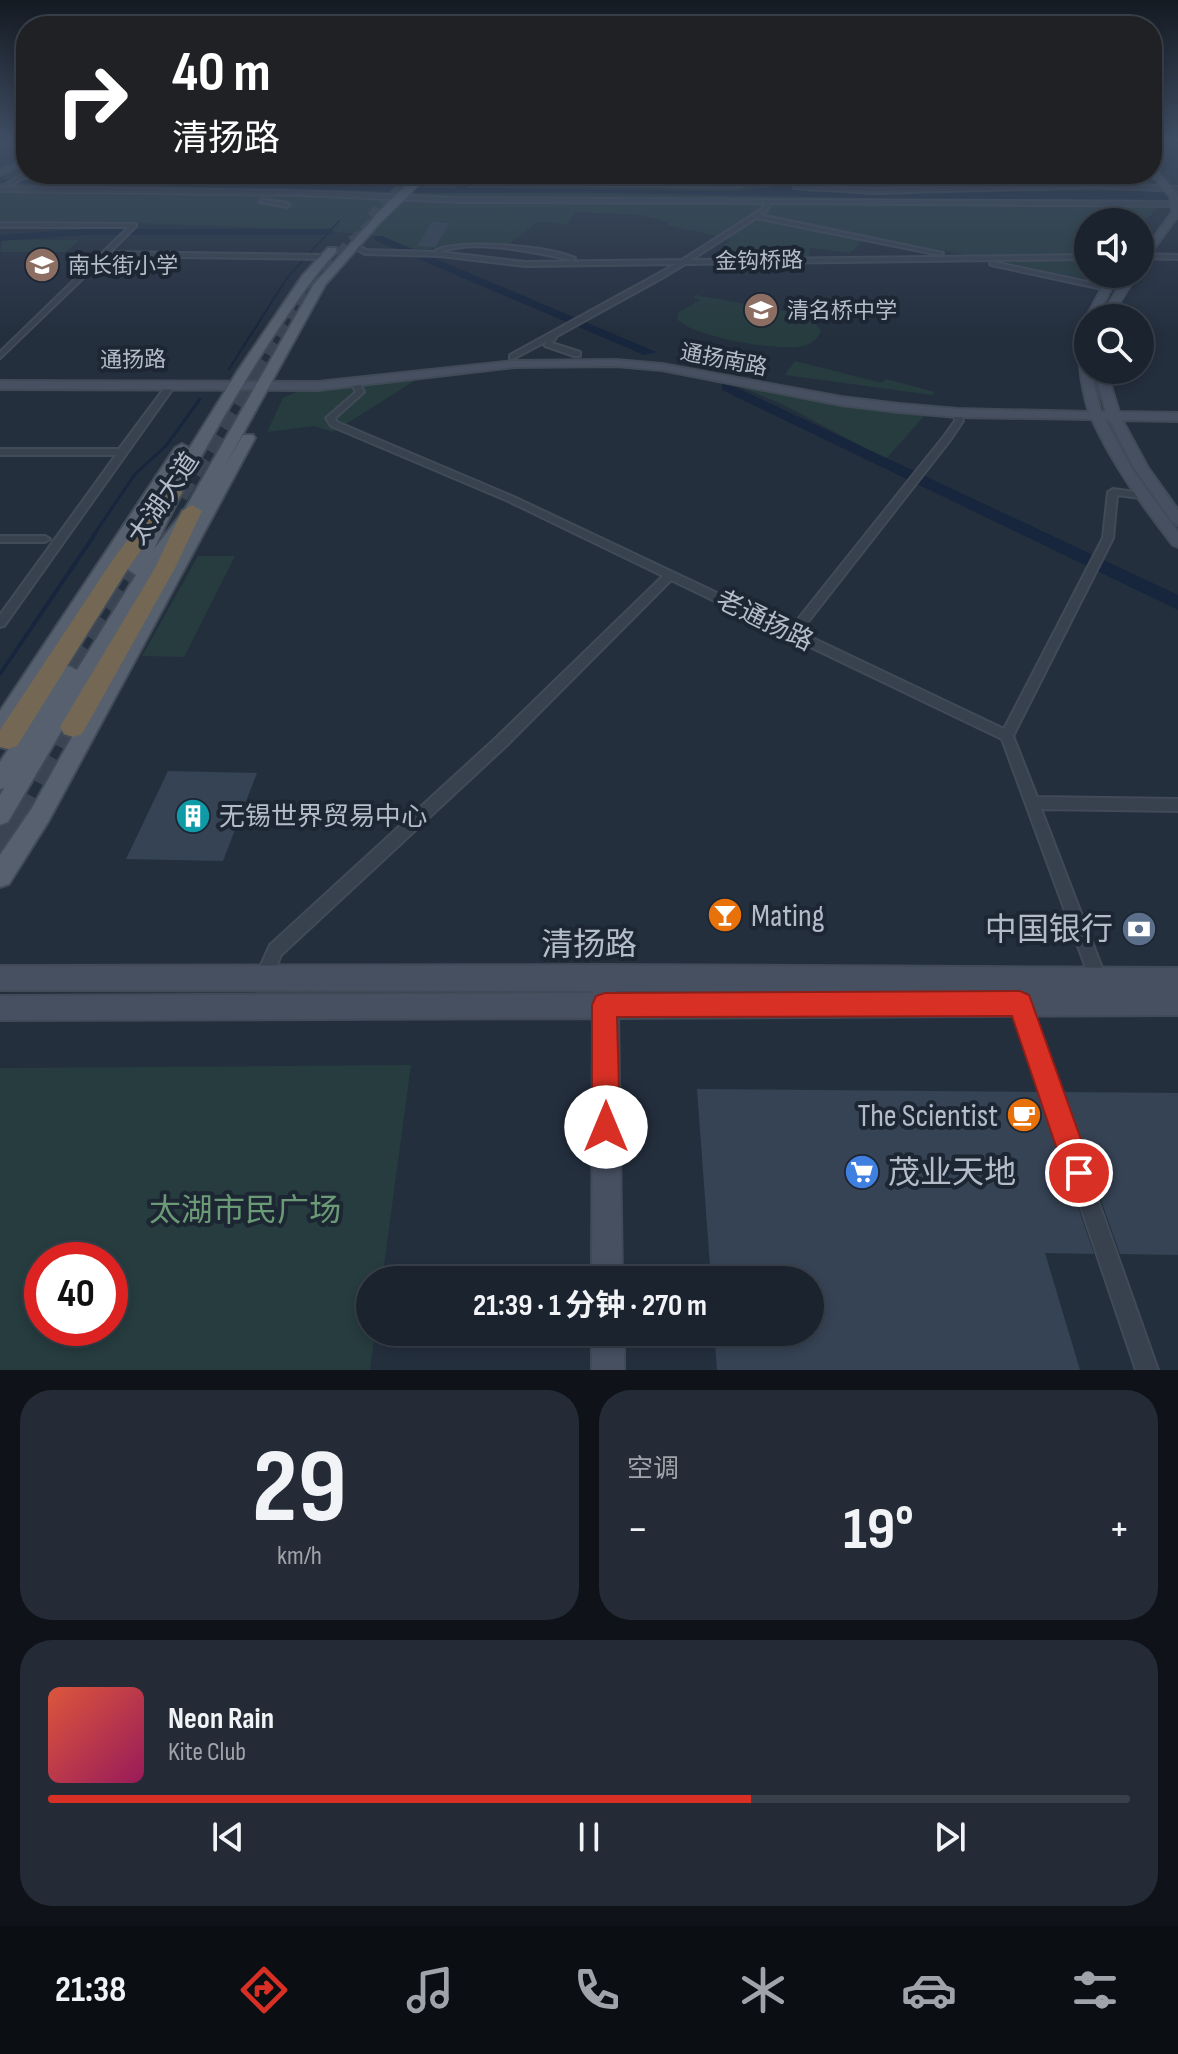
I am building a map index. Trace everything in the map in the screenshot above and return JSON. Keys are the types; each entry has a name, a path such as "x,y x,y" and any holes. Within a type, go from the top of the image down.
{"highway":[{"path":"4,734 178,483"},
{"path":"73,727 165,568 192,511"}],"main road":[{"path":"373,217 383,205"},
{"path":"373,217 387,205"},
{"path":"1154,239 1174,210"},
{"name":"太湖大道","path":"0,815 148,569 192,511 305,310 324,259 356,243 373,217"},
{"name":"太湖大道","path":"0,780 138,566 178,483 238,381 307,277 373,217"},
{"path":"1098,304 1107,288"},
{"name":"通扬南路","path":"264,381 356,376 513,357 577,354 665,360 843,393 898,400 1096,411"},
{"name":"通扬南路","path":"264,381 356,384 523,363 616,363 662,367 841,401 957,413 1178,407"},
{"path":"4,734 128,532 209,408 238,381"},
{"name":"通扬路","path":"0,382 172,384 238,381"},
{"path":"0,876 40,815 270,397 264,381"},
{"name":"通扬路","path":"0,382 264,381"},
{"path":"1089,384 1096,411 1140,495 1178,542"},
{"path":"1104,384 1113,411 1139,465 1178,520"},
{"name":"通扬南路","path":"1113,411 1178,417"},
{"path":"128,532 178,483"},
{"path":"605,977 607,1266"},
{"name":"清扬路","path":"0,978 1178,980"},
{"path":"0,1008 1178,1003"},
{"path":"608,1346 608,1370"}],"street":[{"path":"513,357 686,261 755,216 766,205"},
{"path":"1064,205 1174,210"},
{"path":"755,216 961,258"},
{"path":"0,225 134,225 0,356"},
{"path":"356,243 365,252 393,253"},
{"path":"440,254 438,250 454,246 509,248 590,264"},
{"path":"103,254 300,256 324,259 393,253"},
{"name":"金钩桥路","path":"393,253 431,253 516,264 1074,257"},
{"path":"1154,256 1178,257"},
{"path":"993,264 1074,281"},
{"path":"556,334 548,344 577,354"},
{"path":"0,623 172,384"},
{"name":"老通扬路","path":"356,384 360,392 330,418 334,424 511,499 1007,736"},
{"path":"793,634 922,471 959,421 957,413"},
{"path":"0,452 122,452"},
{"path":"1099,981 1007,736 1108,538 1113,492 1140,495"},
{"path":"0,539 45,539"},
{"path":"263,978 275,950 502,741 670,575"},
{"path":"1032,803 1178,805"},
{"path":"1020,1003 1147,1370"}],"green space":[{"path":"0,205 1158,207 1154,211 1154,208 1074,208 1074,276 868,236 850,253 810,248 808,257 715,257 730,239 666,225 669,222 638,215 575,212 568,224 538,222 509,244 489,247 455,244 425,250 407,248 380,237 320,230 137,223 0,223"},
{"path":"3,240 80,240 65,252 0,252"},
{"path":"696,295 833,320 831,324 814,321 821,331 814,341 803,346 776,347 737,342 700,332 677,319 678,313 700,300 693,298"},
{"path":"795,361 882,383 886,379 935,392 932,395 785,375"},
{"path":"416,380 333,432 314,426 267,432 283,398 301,390"},
{"path":"736,385 837,404 925,415 886,459 782,404"},
{"path":"198,556 235,556 184,657 142,656"},
{"name":"太湖市民广场","path":"411,1065 384,1266 356,1266 356,1346 373,1346 370,1370 0,1370 0,1068"}],"building":[{"path":"432,222 450,223 435,247 417,246"},
{"name":"无锡世界贸易中心","path":"168,771 257,773 223,861 126,859"},
{"name":"茂业天地","path":"697,1089 1039,1092 1094,1254 1045,1253 1080,1370 717,1370 715,1346 824,1346 824,1266 710,1266"},
{"path":"1063,1092 1178,1093 1178,1255 1120,1254"}],"waterway":[{"path":"229,369 287,278 339,221"},
{"path":"0,238 84,232 330,232"},
{"path":"378,238 649,352"},
{"path":"727,387 1178,603"},
{"path":"93,536 135,474 166,446 200,399"},
{"path":"0,674 95,534"}],"tunnel":[{"path":"371,217 383,205"},
{"path":"353,242 383,211"},
{"path":"301,307 319,277 355,240"},
{"path":"254,371 291,308"},
{"path":"179,496 255,369"},
{"path":"50,693 148,543"},
{"path":"62,748 73,727"},
{"path":"0,862 63,746"},
{"path":"0,833 22,794"}],"place":[{"name":"南长街小学","path":"42,265"},
{"name":"清名桥中学","path":"761,310"},
{"name":"无锡世界贸易中心","path":"193,816"},
{"name":"Mating","path":"725,915"},
{"name":"中国银行","path":"1139,929"},
{"name":"The Scientist","path":"1024,1115"},
{"name":"茂业天地","path":"862,1172"}],"route":[{"path":"606,1127 605,1005 1020,1003 1079,1173"}]}
